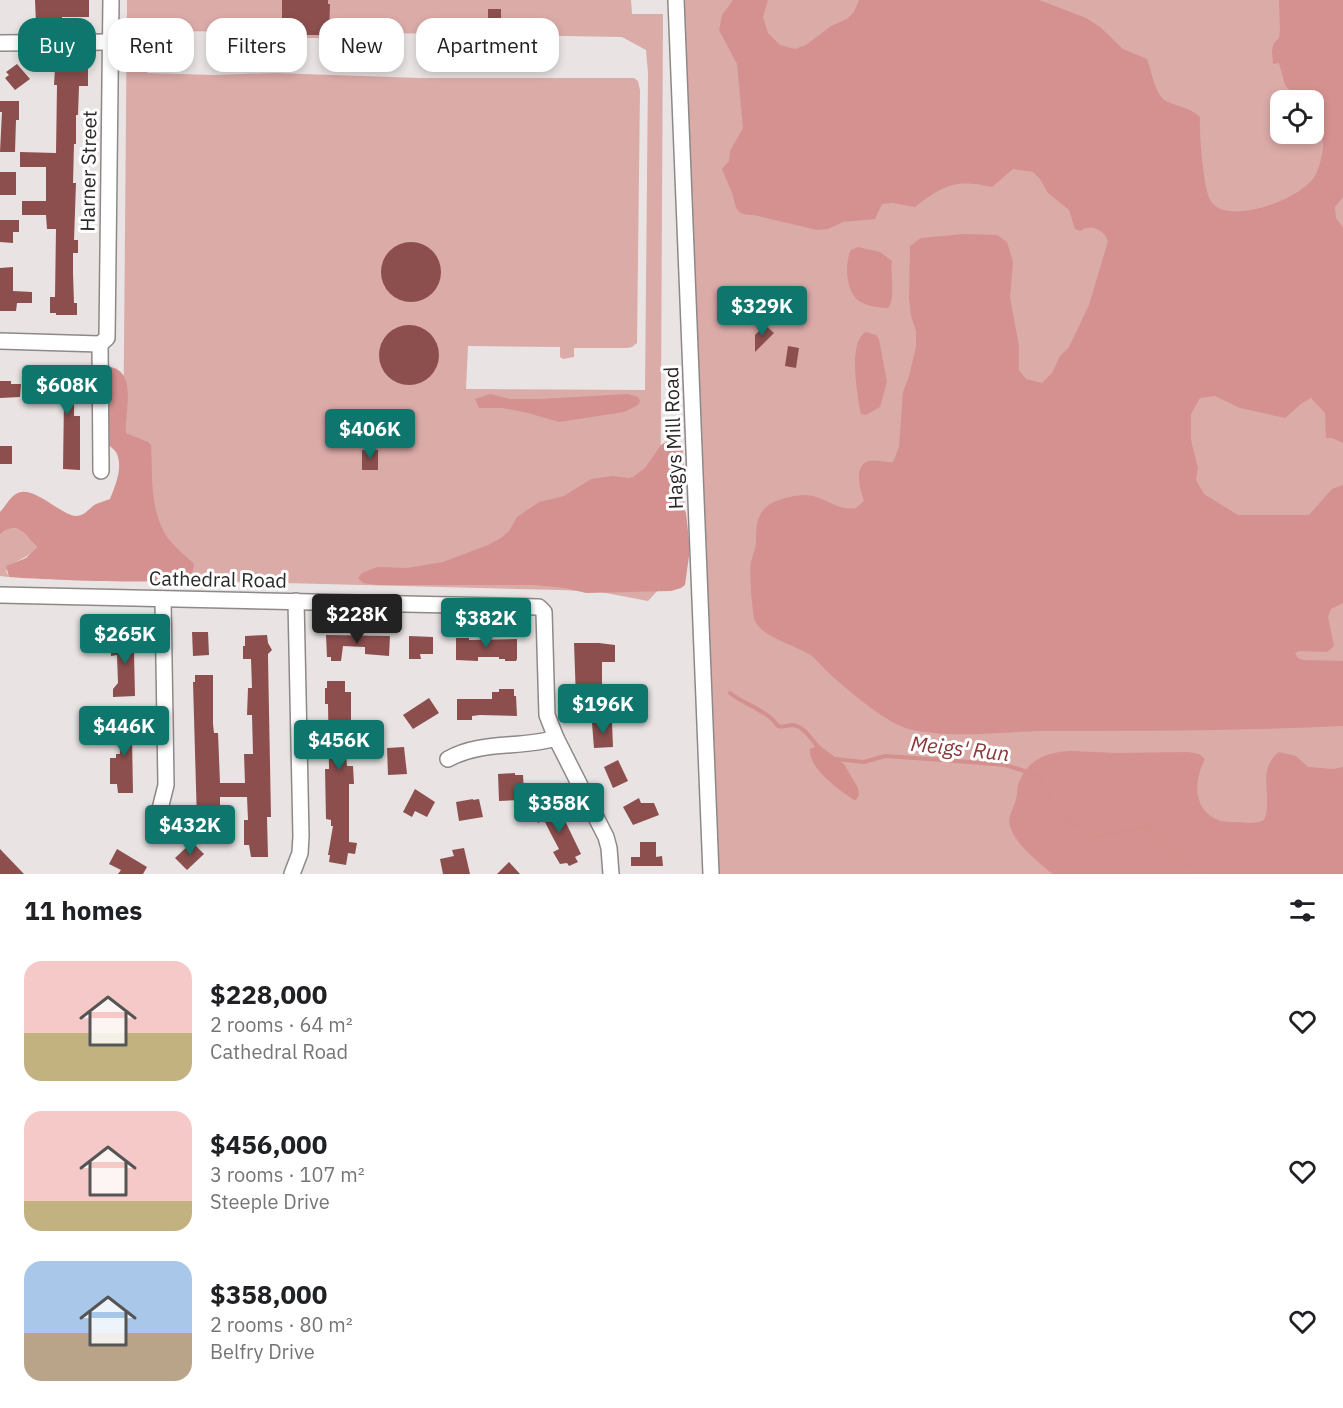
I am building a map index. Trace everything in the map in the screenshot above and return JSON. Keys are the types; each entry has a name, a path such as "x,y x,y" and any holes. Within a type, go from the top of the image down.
{"street":[{"name":"Harner Street","path":"111,0 111,18"},
{"name":"Hagys Mill Road","path":"676,0 711,874"},
{"path":"0,43 108,42"},
{"name":"Harner Street","path":"101,471 102,343 107,338 110,72"},
{"path":"0,341 102,343"},
{"name":"Cathedral Road","path":"0,595 542,608 544,612 546,707 549,723 556,738"},
{"path":"155,821 166,785 163,599"},
{"path":"292,874 300,853 302,836 296,602"},
{"path":"448,759 476,748 535,744 556,738 606,837 611,874"}],"shaded area":[{"path":"127,0 631,0 632,14 663,14 660,588 648,601 601,592 122,579 126,72 214,75 275,73 420,78 634,78 638,81 640,90 637,343 627,348 574,348 574,357 563,359 560,357 560,347 468,346 466,389 645,390 648,73 646,50 622,37 559,36 559,18 416,18 416,33 404,33 404,18 319,18 319,38 307,38 307,18 206,18 206,31 194,31 194,18 127,18"},
{"path":"682,0 1343,0 1343,874 716,874"},
{"path":"733,0 768,0 763,17 768,33 780,45 795,49 806,45 831,26 847,19 854,12 859,0 1039,0 1086,18 1100,27 1123,49 1147,59 1160,95 1168,102 1200,117 1202,162 1206,187 1212,203 1222,209 1236,211 1269,206 1300,191 1317,172 1322,154 1324,90 1290,90 1285,85 1279,63 1273,64 1272,50 1280,31 1279,0 1343,0 1343,197 1335,207 1336,218 1343,228 1343,443 1326,438 1325,413 1311,398 1285,418 1240,408 1215,396 1200,398 1191,414 1191,440 1198,468 1196,480 1204,494 1238,515 1309,515 1332,489 1343,485 1343,603 1331,609 1328,617 1334,646 1327,652 1299,651 1295,653 1303,660 1343,661 1343,726 974,734 925,732 900,726 890,720 868,706 828,673 812,656 772,637 759,627 753,610 750,567 756,545 758,520 763,510 778,500 804,495 813,496 844,508 856,508 864,501 859,478 861,467 864,463 875,460 893,462 899,447 903,392 916,347 916,331 909,299 910,246 921,238 964,234 997,235 1007,242 1013,262 1010,297 1019,346 1019,370 1026,379 1042,383 1052,373 1060,356 1069,347 1089,305 1108,241 1096,229 1088,228 1080,231 1075,229 1069,210 1048,193 1033,172 1013,169 992,187 968,184 951,186 934,193 915,207 892,203 882,204 875,219 843,222 828,229 817,230 743,214 737,210 722,169 729,161 730,151 743,128 737,64 719,30 722,15"},
{"path":"858,247 880,252 892,261 892,293 888,308 862,303 851,291 847,262 851,250"},
{"path":"866,332 876,335 879,339 887,382 880,407 866,415 861,414 855,358 860,338"},
{"path":"111,367 119,371 127,386 126,433 151,445 153,495 158,519 170,541 194,564 192,573 189,577 179,580 159,581 9,577 6,566 26,558 37,547 16,528 6,530 0,535 0,512 16,494 30,493 76,516 110,499 118,477 119,466 116,452 107,443 107,381"},
{"path":"490,394 510,399 541,399 628,394 638,397 640,401 638,405 624,412 559,422 503,408 479,408 475,399"},
{"path":"670,439 679,442 682,446 685,477 684,509 690,549 685,585 681,588 671,591 586,593 536,585 378,585 363,583 358,578 362,573 377,567 407,568 443,562 488,545 501,538 509,531 517,517 539,502 564,496 591,479 613,476 633,477 645,468 661,445"},
{"path":"10,527 21,530 37,547 29,555 9,567 6,571 9,577 0,576 0,535"},
{"path":"819,745 844,764 858,788 859,795 856,800 833,784 814,764 810,749"},
{"path":"1072,751 1199,754 1205,759 1197,785 1203,809 1218,820 1229,822 1251,823 1264,820 1267,811 1266,775 1272,759 1279,752 1296,756 1308,767 1334,769 1343,767 1343,874 1053,874 1022,846 1012,833 1009,819 1018,785 1026,769 1046,755"}],"building":[{"path":"35,0 89,0 89,17 36,18"},
{"path":"282,0 328,0 330,4 330,18 319,18 319,35 307,35 307,18 282,18"},
{"path":"488,9 501,9 501,18 488,18"},
{"path":"17,64 18,72 24,72 30,79 15,90 5,78 9,75 6,72"},
{"path":"55,72 88,72 88,86 79,86 76,144 74,144 73,183 76,183 74,240 78,240 78,253 73,253 73,273 74,303 77,303 77,315 50,313 50,297 55,297 56,229 47,229 46,215 22,215 22,201 46,201 46,167 20,167 20,152 56,153 57,85 54,85"},
{"path":"0,101 19,101 15,152 0,152 2,112 0,112"},
{"path":"0,172 16,172 16,195 0,195"},
{"path":"0,220 19,220 19,232 13,232 13,243 0,242"},
{"path":"411,242 428,247 436,255 441,272 436,289 428,297 411,302 394,297 386,289 381,272 386,255 394,247"},
{"path":"13,267 13,291 32,292 32,303 17,303 16,311 0,311 0,268"},
{"path":"409,325 426,330 434,338 439,355 434,372 426,380 409,385 392,380 384,372 379,355 384,338 392,330"},
{"path":"765,325 774,333 755,352 755,335"},
{"path":"788,346 799,348 796,368 785,366"},
{"path":"42,378 81,378 81,395 74,395 74,416 80,416 80,470 63,469 64,399 42,398"},
{"path":"0,381 21,384 20,397 0,398"},
{"path":"0,446 12,446 12,464 0,464"},
{"path":"362,450 378,450 378,470 362,470"},
{"path":"117,632 133,632 135,696 113,697 113,689 118,683 117,655 111,656 111,646 117,646"},
{"path":"192,632 208,632 209,655 193,656"},
{"path":"267,635 272,650 268,654 271,817 267,817 268,857 251,857 249,845 244,845 244,820 248,820 247,797 220,797 220,810 213,809 213,822 197,822 193,682 195,682 195,675 213,675 213,724 214,733 218,733 220,783 245,783 244,754 253,754 252,715 247,715 248,688 252,688 251,659 243,659 243,646 245,646 245,636"},
{"path":"326,635 390,636 389,656 365,654 365,647 343,646 341,661 331,661 331,657 327,657"},
{"path":"409,636 433,637 433,654 420,654 421,659 409,659"},
{"path":"456,638 517,639 517,659 516,661 505,661 499,657 478,657 478,661 456,660"},
{"path":"574,643 615,645 615,662 602,662 602,699 576,699"},
{"path":"327,681 345,681 345,692 351,692 351,745 345,745 347,766 353,766 354,784 349,784 349,842 357,843 355,854 348,853 346,865 329,862 330,855 328,855 333,826 331,826 331,820 326,819 325,769 329,769 328,704 325,704"},
{"path":"499,689 514,689 517,716 480,715 472,716 472,720 457,720 457,699 492,699 492,692 499,692"},
{"path":"429,698 439,713 413,729 403,715"},
{"path":"119,716 135,716 136,739 132,739 133,793 118,793 117,784 110,784 110,758 116,758 116,754 120,754"},
{"path":"592,723 612,723 613,747 594,748"},
{"path":"404,747 407,774 388,775 387,748"},
{"path":"618,760 628,781 613,788 604,767"},
{"path":"515,773 515,775 523,775 524,792 520,793 521,800 499,801 498,774"},
{"path":"415,789 435,802 427,817 415,811 412,817 403,812"},
{"path":"639,798 641,803 654,803 659,815 633,825 623,807"},
{"path":"479,799 483,817 459,821 456,802"},
{"path":"556,802 581,854 575,857 578,862 569,866 567,863 560,864 553,852 559,849 544,820 538,823 533,813"},
{"path":"192,842 204,854 187,870 175,858"},
{"path":"640,842 656,842 656,857 662,856 663,866 631,866 631,857 640,857"},
{"path":"464,848 470,874 443,874 440,859 454,856 452,850"},
{"path":"0,849 24,874 0,874"},
{"path":"117,849 147,867 143,874 118,874 121,870 109,864"},
{"path":"509,862 520,874 497,874"}],"waterway":[{"name":"Meigs' Run","path":"730,693 768,716 778,726 793,725 801,728 819,748"},
{"name":"Meigs' Run","path":"836,759 864,762 885,756 944,760 1005,765 1038,775 1057,812 1095,837 1147,827 1163,846 1200,874"}]}
